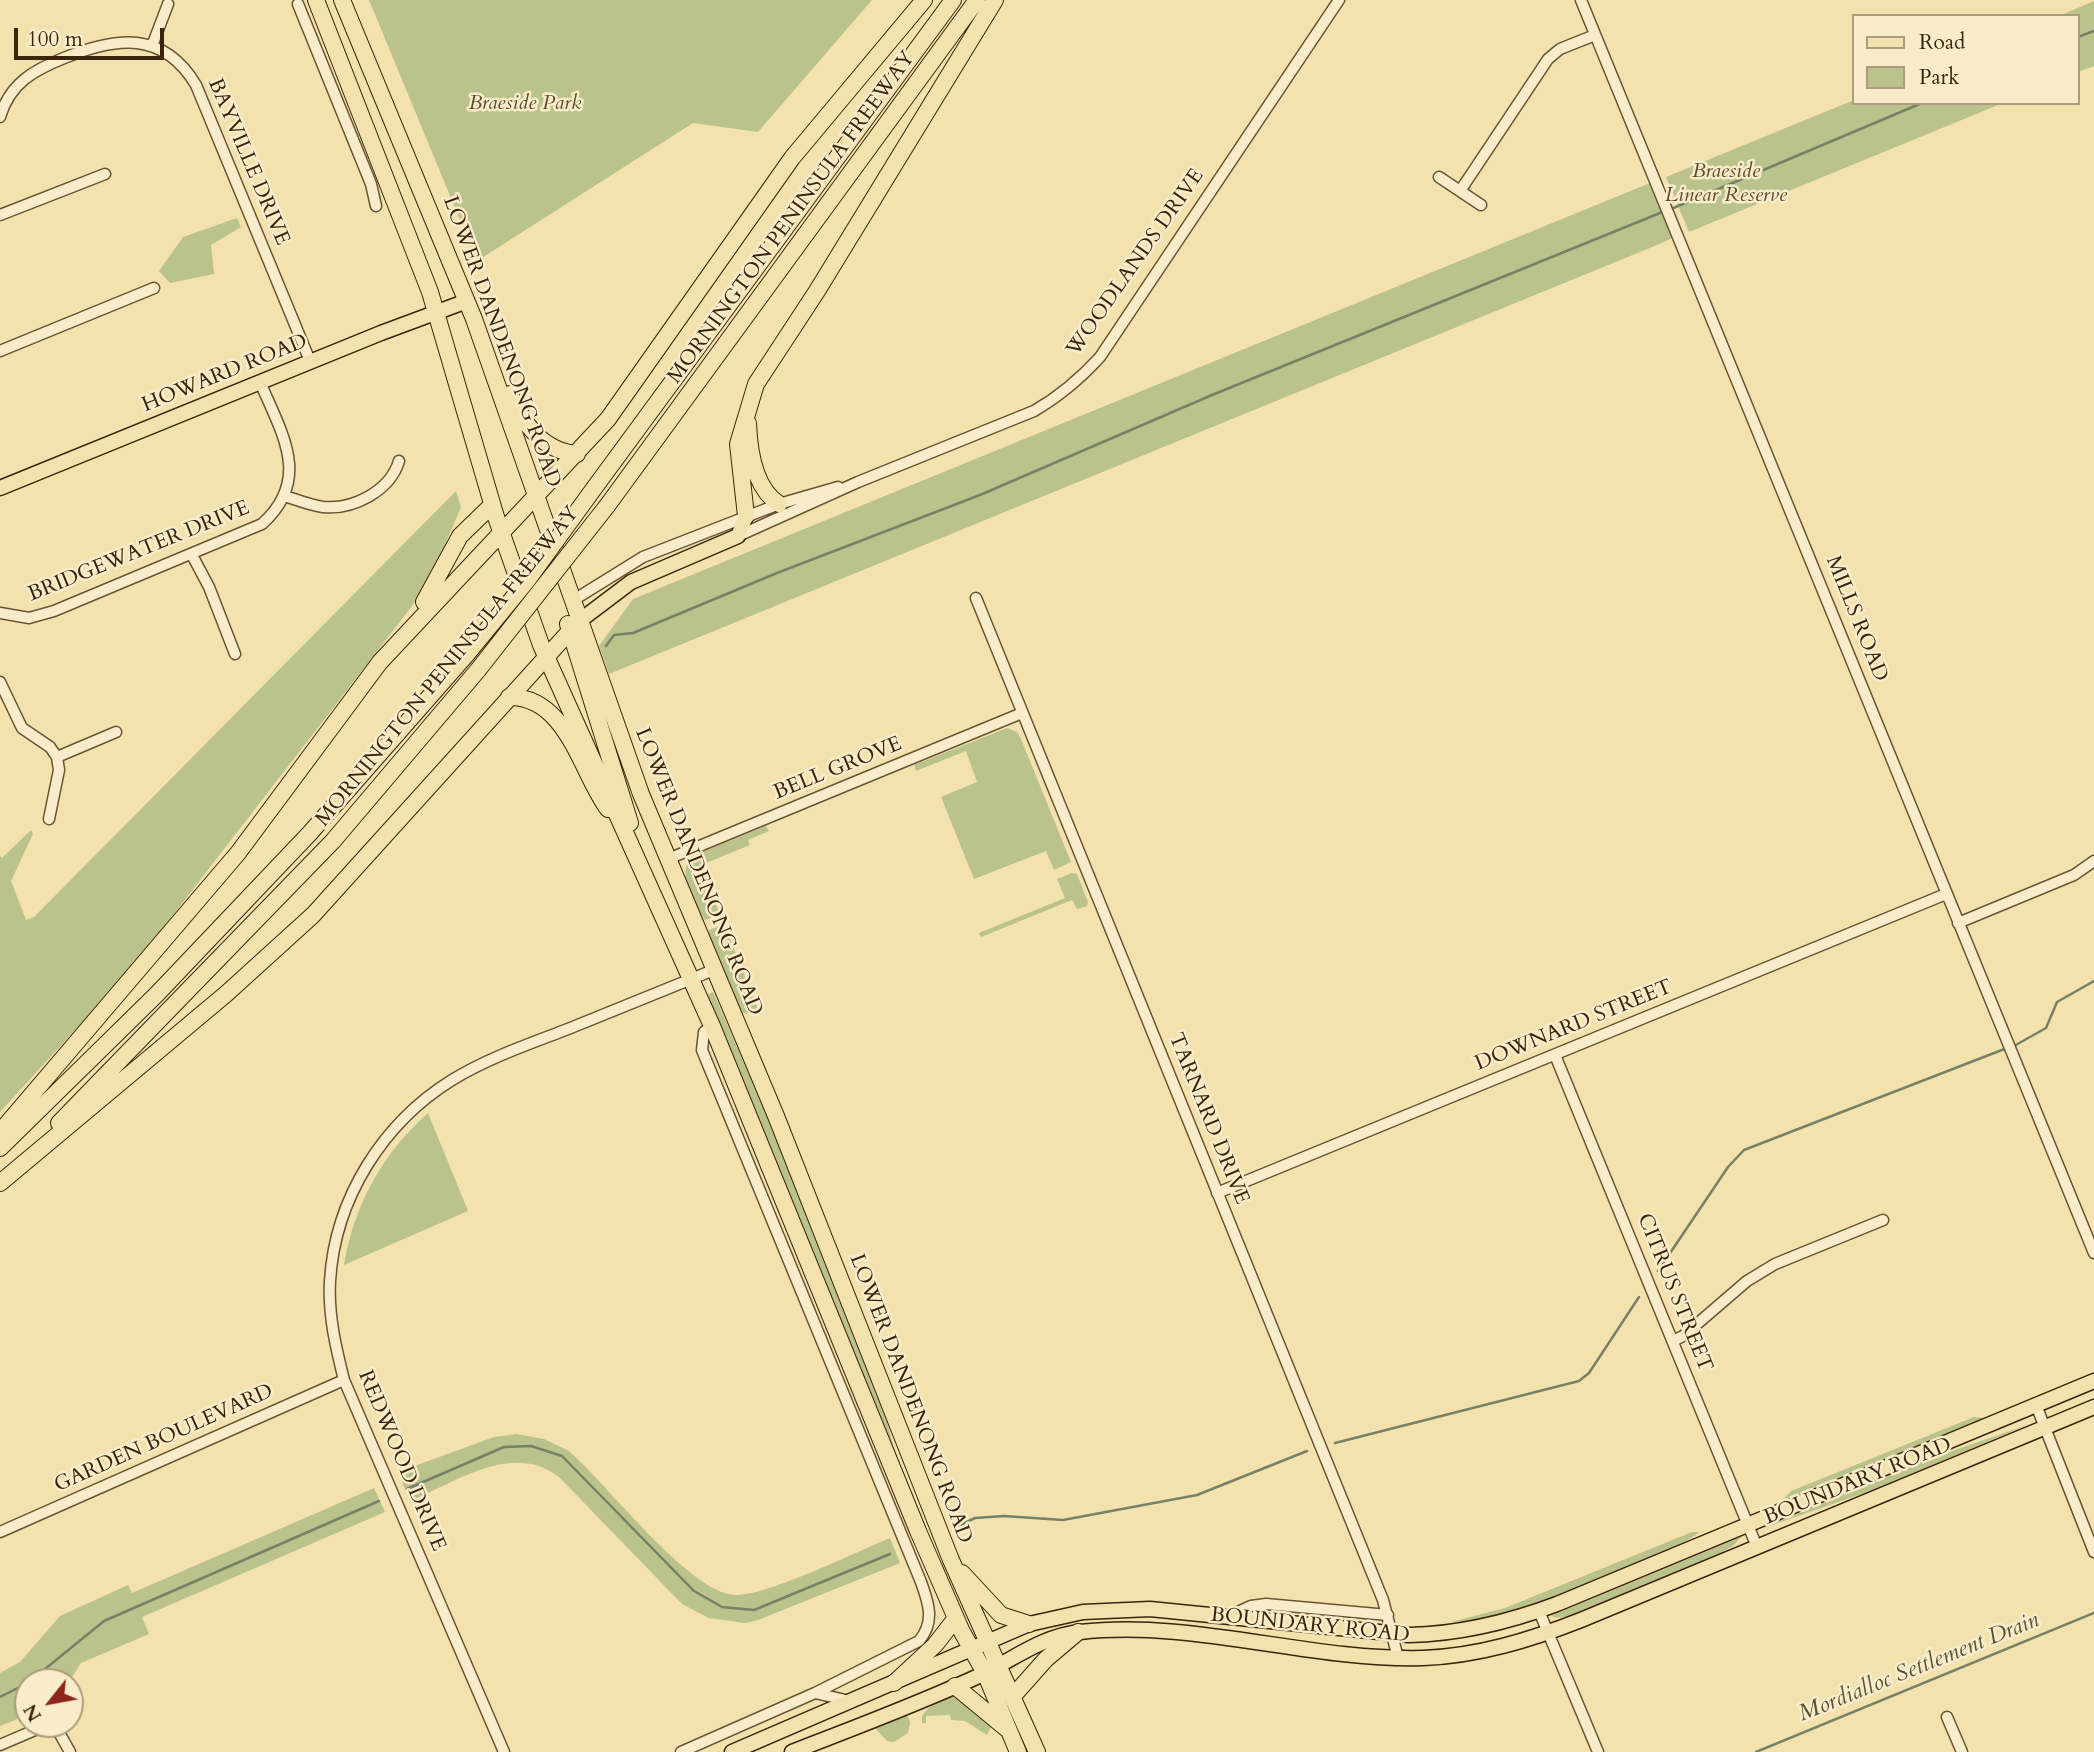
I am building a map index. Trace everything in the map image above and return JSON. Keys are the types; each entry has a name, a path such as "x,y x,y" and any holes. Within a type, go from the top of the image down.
{"highway":[{"name":"LOWER DANDENONG ROAD","path":"342,0 474,319 572,601"},
{"path":"393,647 577,454 626,396 792,158 925,0"},
{"name":"MORNINGTON PENINSULA FREEWAY","path":"0,1148 157,994 253,893 467,654 526,582 953,0"},
{"name":"MORNINGTON PENINSULA FREEWAY","path":"0,1183 333,841 478,670 607,506 977,0"},
{"path":"746,516 738,444 748,403 759,378 817,291 995,0"},
{"name":"LOWER DANDENONG ROAD","path":"317,3 400,208 437,312 492,505 546,656 712,1026 956,1618 1014,1695 1037,1752"},
{"path":"474,319 527,425 551,446 577,454"},
{"path":"748,403 749,438 754,465 765,488 779,504"},
{"path":"0,1132 238,853 393,647 435,586 460,536 492,505"},
{"path":"572,601 568,613 642,865"},
{"name":"LOWER DANDENONG ROAD","path":"574,626 636,783 716,969 951,1560 979,1647"},
{"path":"0,1183 226,994 313,915 574,626"},
{"path":"509,697 535,704 556,720 569,737 594,790 630,839"},
{"path":"951,1560 1001,1615 1029,1624"},
{"path":"894,1684 935,1645 956,1618"},
{"path":"1014,1695 1046,1659 1078,1632"},
{"name":"LOWER DANDENONG ROAD","path":"992,1668 1018,1752"},
{"path":"954,1686 1009,1730"}],"main road":[{"name":"HOWARD ROAD","path":"0,488 310,361 467,301"},
{"path":"738,536 746,516"},
{"name":"WOODLANDS DRIVE","path":"574,626 631,582 738,536"},
{"name":"BOUNDARY ROAD","path":"732,1752 1029,1624 1114,1609 1229,1616 1393,1634 1468,1630 1539,1611 2094,1381"},
{"name":"BOUNDARY ROAD","path":"792,1752 954,1686 1051,1639 1078,1632 1166,1632 1398,1658 1481,1651 1548,1633 2094,1407"}],"street":[{"name":"WOODLANDS DRIVE","path":"738,536 858,482 1034,411 1061,395 1082,377 1100,357 1339,0"},
{"name":"MILLS ROAD","path":"1581,0 1682,240 2094,1253"},
{"name":"LOWER DANDENONG ROAD","path":"306,24 317,3"},
{"path":"152,46 168,4"},
{"name":"LOWER DANDENONG ROAD","path":"298,4 370,180 376,206"},
{"path":"1460,191 1548,59 1560,49 1595,34"},
{"name":"BAYVILLE DRIVE","path":"0,117 16,85 41,67 106,43 129,42 152,46 175,60 196,85 310,361"},
{"path":"0,215 105,174"},
{"path":"1439,177 1481,205"},
{"name":"LOWER DANDENONG ROAD","path":"370,180 400,208"},
{"path":"0,351 154,288"},
{"path":"260,382 289,454 290,476 285,496 322,507 354,503 387,482 399,461"},
{"name":"WOODLANDS DRIVE","path":"572,601 637,560 779,504 858,482"},
{"name":"BRIDGEWATER DRIVE","path":"0,613 20,618 38,616 192,555 262,524 285,496"},
{"path":"192,555 209,587 236,654"},
{"name":"TARNARD DRIVE","path":"976,598 1388,1615 1398,1658"},
{"path":"0,682 16,720 29,734 50,747 57,758 59,770 49,819"},
{"name":"BELL GROVE","path":"668,859 1023,713"},
{"path":"57,758 116,732"},
{"path":"1958,923 2074,875 2094,861"},
{"name":"DOWNARD STREET","path":"1217,1193 1946,894"},
{"name":"REDWOOD DRIVE","path":"504,1752 344,1380 332,1330 330,1281 337,1235 350,1195 377,1148 412,1108 452,1080 495,1058 716,969"},
{"path":"681,1752 815,1693 919,1642 928,1631 930,1620 927,1598 915,1567 702,1050 704,1032 712,1026"},
{"name":"CITRUS STREET","path":"1555,1055 1757,1547"},
{"path":"1673,1341 1683,1336 1747,1281 1775,1264 1883,1220"},
{"name":"GARDEN BOULEVARD","path":"0,1532 344,1380"},
{"path":"2036,1405 2094,1552"},
{"path":"915,1567 941,1583"},
{"name":"BOUNDARY ROAD","path":"1229,1616 1251,1606 1266,1604 1388,1615"},
{"path":"1539,1611 1598,1752"},
{"path":"815,1693 850,1701"},
{"path":"1947,1717 1962,1752"},
{"path":"0,1745 42,1727 56,1727 70,1752"}],"green space":[{"name":"Braeside Park","path":"369,0 872,0 758,132 693,123 477,261"},
{"path":"2094,1 2094,66 2080,71 2080,14 2064,14"},
{"name":"Braeside Linear Reserve","path":"1853,100 1853,105 1998,105 1689,232 1666,177"},
{"path":"1650,183 1672,232 1672,238 1662,243 609,674 599,646 633,599"},
{"path":"237,218 241,227 211,245 214,274 170,283 159,271 183,237"},
{"path":"456,491 461,507 430,580 409,610 132,968 0,1112 0,856 2,858 31,830 33,834 11,881 26,920 34,917"},
{"path":"1007,728 1017,732 1021,739 1071,862 1054,870 1046,851 974,879 941,797 977,782 966,751 916,771 914,765"},
{"path":"766,826 769,831 748,840 750,845 701,865 719,912 717,916 705,920 688,888 687,863 692,856"},
{"path":"1072,873 1077,874 1088,902 1087,906 1077,909 1072,900 981,937 979,933 1065,898 1057,879"},
{"path":"725,926 758,1010 747,1014 740,1012 708,936 709,930"},
{"path":"713,992 787,1162 883,1403 895,1454 717,1022 708,994"},
{"path":"428,1113 468,1211 344,1265 355,1222 372,1182 397,1146"},
{"path":"1974,1417 1985,1418 1781,1501 1791,1491"},
{"path":"2027,1425 1873,1490 1761,1529 1926,1460"},
{"path":"516,1434 544,1439 569,1451 649,1535 696,1577 717,1590 735,1595 768,1588 890,1538 900,1563 745,1623 709,1618 682,1604 559,1477 541,1467 523,1463 485,1468 410,1501 398,1472 494,1437"},
{"path":"374,1488 385,1512 142,1617 149,1634 81,1663 78,1668 14,1668 14,1720 0,1726 0,1673 20,1662 60,1616 128,1585 132,1593"},
{"path":"1692,1532 1700,1532 1654,1557 1577,1588 1500,1614 1451,1622 1505,1608"},
{"path":"1741,1537 1733,1546 1715,1556 1572,1615 1557,1618 1551,1616"},
{"path":"960,1697 991,1727 987,1735 965,1721 951,1720 950,1715 926,1716 926,1723 922,1723 922,1716 929,1707 943,1699"},
{"path":"907,1715 910,1722 908,1733 894,1742 887,1741 875,1728"}],"waterway":[{"path":"2080,36 2094,31"},
{"path":"1671,209 1917,105"},
{"path":"606,646 614,635 633,633 777,573 980,495 1212,395 1665,211"},
{"path":"2014,1046 2046,1028 2057,1002 2094,981"},
{"path":"1658,1271 1728,1167 1744,1150 2007,1048"},
{"path":"1335,1443 1579,1381 1589,1373 1639,1297"},
{"path":"407,1489 504,1447 531,1446 562,1456 694,1591 722,1607 754,1610 890,1554"},
{"path":"958,1526 975,1518 1004,1516 1063,1520 1197,1495 1307,1451"},
{"path":"46,1668 104,1621 379,1501"},
{"name":"Mordialloc Settlement Drain","path":"1756,1752 2094,1613"},
{"path":"0,1697 14,1690"}]}
